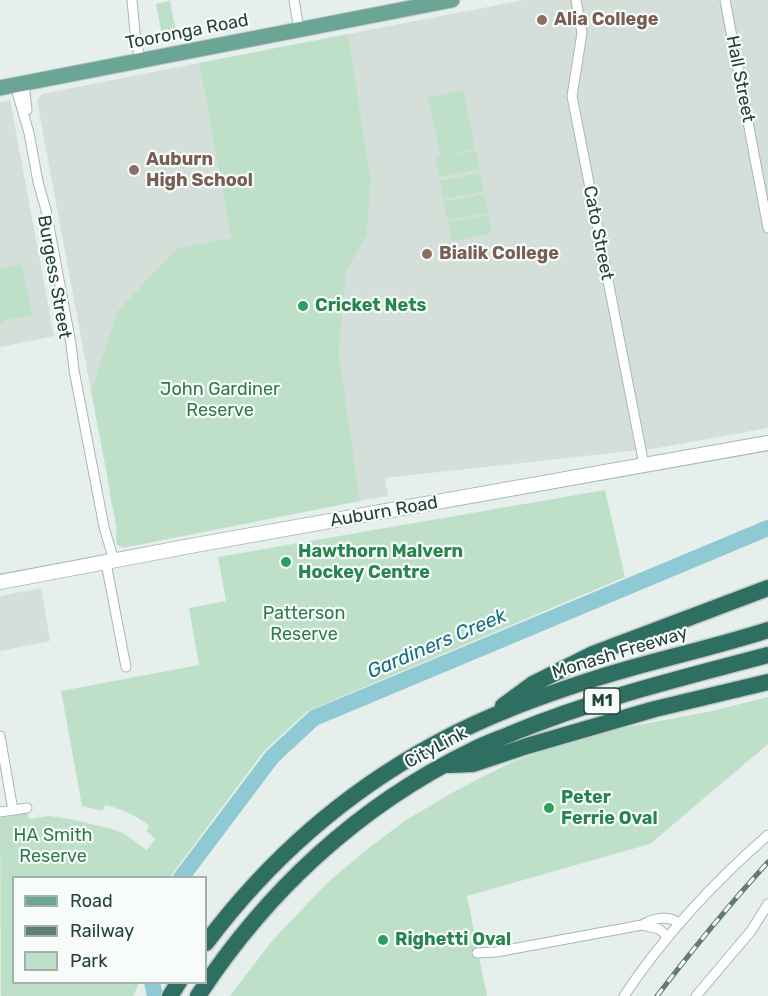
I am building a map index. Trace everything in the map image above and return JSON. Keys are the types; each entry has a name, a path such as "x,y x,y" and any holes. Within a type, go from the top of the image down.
{"highway":[{"path":"485,719 533,684 593,654 768,588"},
{"name":"Monash Freeway","path":"485,719 599,678 768,630"},
{"name":"CityLink","path":"207,983 246,929 297,874 325,848 380,804 411,783 473,750 562,714 768,655"},
{"path":"442,766 473,764 655,709 768,682"},
{"name":"CityLink","path":"207,942 261,876 327,816 398,766 434,744 485,719"}],"main road":[{"name":"Tooronga Road","path":"13,86 452,0"},
{"name":"Auburn Road","path":"0,582 768,443"}],"street":[{"path":"294,0 299,30"},
{"name":"Cato Street","path":"576,0 582,33 572,96 644,465"},
{"name":"Hall Street","path":"725,0 768,228"},
{"path":"133,5 135,32 143,60"},
{"name":"Burgess Street","path":"13,86 29,133 46,210 104,527 126,667"},
{"path":"0,736 13,810"},
{"path":"0,812 27,808"},
{"path":"624,996 679,923 723,877 768,836"},
{"path":"696,996 752,931 768,904"},
{"path":"477,953 496,952 642,925 650,920 671,919 679,923"},
{"path":"642,925 659,929 668,937"}],"shaded area":[{"path":"524,0 768,0 768,428 658,448 385,478 388,496 360,501 339,352 346,272 367,235 371,179 348,34"},
{"name":"Auburn High School","path":"199,63 231,238 177,248 118,310 91,391 37,101 42,94"},
{"path":"10,100 54,336 0,347 0,102"},
{"path":"41,588 50,641 0,651 0,596"}],"green space":[{"path":"170,1 176,33 162,35 156,4"},
{"name":"John Gardiner Reserve","path":"348,34 371,179 367,235 346,272 339,352 360,501 123,548 116,542 116,525 91,391 118,310 177,248 231,238 199,63"},
{"path":"463,90 475,149 451,155 476,151 480,169 439,177 435,159 441,157 428,98"},
{"path":"480,173 484,191 443,199 440,181"},
{"path":"484,194 488,213 447,220 444,202"},
{"path":"489,215 492,233 452,241 448,222"},
{"path":"22,264 32,315 4,320 4,324 0,325 0,269"},
{"name":"Patterson Reserve","path":"605,490 625,577 308,711 264,751 171,876 12,876 12,984 139,984 133,996 1,996 0,818 28,812 29,819 49,816 70,819 123,833 147,850 155,839 146,831 149,826 117,808 105,805 103,811 82,806 61,691 199,665 189,608 226,601 218,557"},
{"path":"768,697 768,744 650,844 467,896 487,996 230,996 272,941 326,884 406,820 457,790 512,762 568,742 613,730 712,711"}],"waterway":[{"name":"Gardiners Creek","path":"183,876 272,757 314,718 768,528"},
{"name":"Gardiners Creek","path":"152,984 155,996"}],"railway":[{"path":"657,996 768,862"}],"place":[{"name":"Alia College","path":"542,20"},
{"name":"Auburn High School","path":"134,170"},
{"name":"Bialik College","path":"427,254"},
{"name":"Cricket Nets","path":"303,306"},
{"name":"Hawthorn Malvern Hockey Centre","path":"286,562"},
{"name":"Peter Ferrie Oval","path":"549,808"},
{"name":"Righetti Oval","path":"383,940"}],"park label":[{"name":"HA Smith Reserve","path":"53,846"}]}
